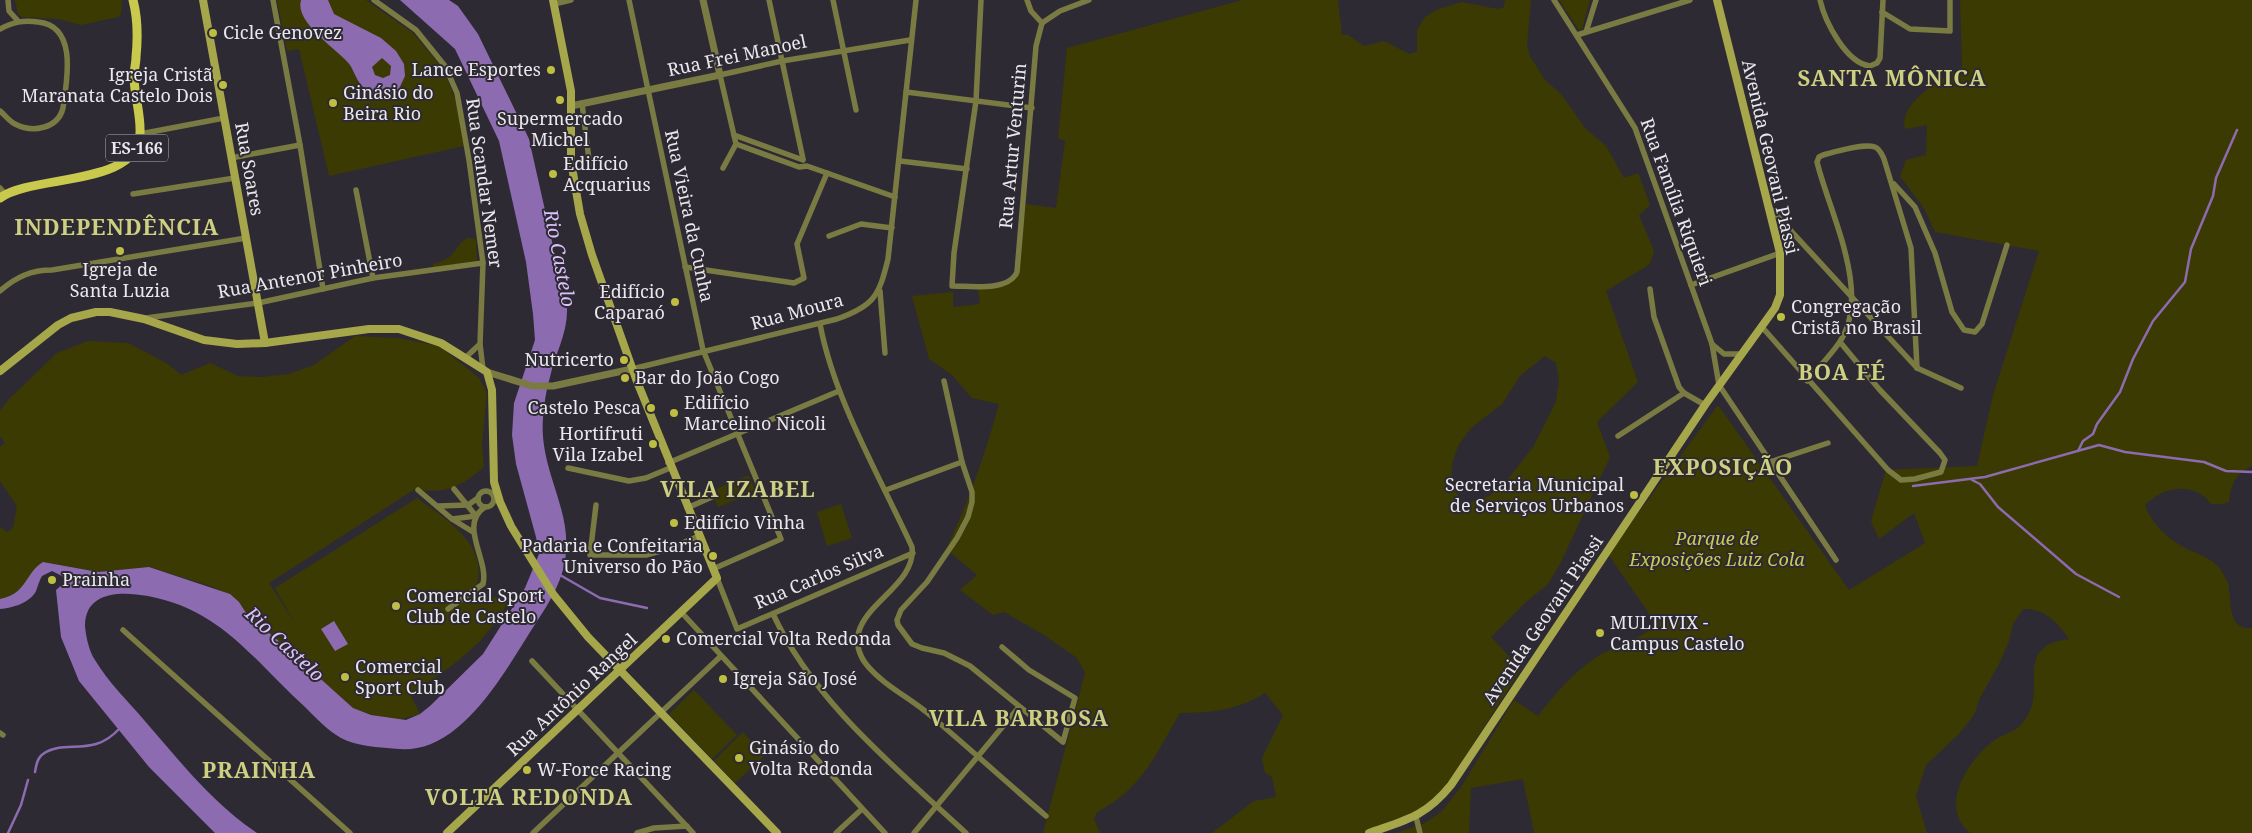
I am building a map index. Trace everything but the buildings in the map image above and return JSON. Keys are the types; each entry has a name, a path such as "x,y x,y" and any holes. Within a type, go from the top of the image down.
{"main road":[{"name":"ES-166","path":"2,194 116,166 125,161 135,151 140,134 134,74 137,18 133,0"},
{"name":"Rua Soares","path":"203,0 265,344"},
{"name":"Avenida Geovani Piassi","path":"1369,833 1416,817 1437,802 1451,786 1704,405 1762,327 1780,295 1780,254 1717,0"},
{"path":"554,2 571,91 571,161 578,206 592,255 632,369 669,465 717,578"},
{"path":"0,371 41,337 71,318 83,314 110,312 144,319 204,340 237,344 265,344 388,328 411,332 441,343 485,371 492,390 494,482 497,501 554,594 572,620 777,833"},
{"name":"Rua Antônio Rangel","path":"447,833 717,578"}],"street":[{"path":"8,0 9,11 18,21"},
{"path":"272,0 300,145 323,288"},
{"name":"Rua Scandar Nemer","path":"374,0 416,30 445,66 457,93 469,160 482,263 480,344 485,371"},
{"path":"554,2 571,0"},
{"name":"Rua Vieira da Cunha","path":"629,0 703,350 781,539 713,569"},
{"path":"703,0 736,144 723,168"},
{"path":"769,0 803,159 808,166"},
{"path":"833,0 856,110"},
{"path":"885,353 880,291 888,259 892,228 900,161 910,40 916,0"},
{"path":"900,161 967,168 976,101 981,0"},
{"path":"1027,0 1031,11 1042,23 1060,11 1089,0"},
{"name":"Rua Família Riquieri","path":"1554,0 1635,128 1712,344 1719,385"},
{"path":"1586,32 1596,0"},
{"path":"1663,8 1665,0"},
{"path":"1577,35 1690,0"},
{"path":"1820,0 1824,14 1839,41 1850,56 1863,66 1874,66 1880,58 1883,0"},
{"path":"1882,12 1910,30 1950,31 1950,0"},
{"path":"0,29 18,21 43,22 56,28 62,36 68,55 63,108 61,116 55,121 35,129 12,123 0,110"},
{"name":"Rua Artur Venturin","path":"967,168 954,253 952,286 1001,284 1012,280 1016,272 1036,46 1042,23"},
{"name":"Rua Frei Manoel","path":"571,106 843,50 910,40"},
{"path":"906,92 1032,108"},
{"path":"582,103 590,168"},
{"path":"140,134 224,118"},
{"path":"734,135 803,159"},
{"path":"736,144 799,167 808,166 895,197"},
{"path":"231,158 300,145"},
{"path":"1807,381 1840,342 1851,312 1852,296 1838,226 1817,162 1819,157 1823,155 1865,147 1875,147 1880,150 1893,183 1912,248 1917,368"},
{"path":"685,267 794,283 801,281 804,278 797,244 827,173"},
{"path":"133,194 235,178"},
{"path":"1893,183 1915,207 1935,253 1952,312 1964,330 1975,332 1982,324 2007,245"},
{"path":"356,190 373,278"},
{"path":"1768,206 1917,368 1962,388"},
{"path":"829,236 860,224 892,228"},
{"path":"0,291 20,277 37,270 52,270 246,238"},
{"path":"1691,285 1780,254"},
{"name":"Rua Antenor Pinheiro","path":"144,319 258,303 373,278 482,263"},
{"path":"1650,289 1654,317 1679,387 1684,393 1704,405"},
{"name":"Rua Moura","path":"485,371 513,382 532,386 552,386 820,324 860,310 880,291"},
{"path":"820,324 824,348 839,391 912,546 913,553 902,575 865,619 859,630 858,646 865,662 873,671 924,710 1046,816"},
{"path":"1762,327 1807,381 1888,470 1901,480 1915,479 1941,472 1945,460 1940,453 1879,389 1840,342"},
{"path":"465,358 480,344"},
{"path":"1712,344 1724,354 1742,354"},
{"path":"944,381 962,462 972,492 968,517 937,569 901,610 897,620 898,625 912,644 961,660 1063,742 1074,698 1029,670 1002,647"},
{"path":"1719,385 1836,560"},
{"path":"568,468 629,481 646,478 737,433 839,391"},
{"path":"1618,436 1684,393"},
{"path":"1770,462 1828,444"},
{"path":"886,490 962,462"},
{"path":"489,491 494,482"},
{"path":"454,489 476,516"},
{"path":"418,490 452,519 473,532"},
{"path":"438,506 466,505 478,498 482,492 489,491"},
{"path":"448,609 483,584 485,574 473,532 476,516 485,507 497,501 489,491"},
{"path":"478,498 479,504 485,507"},
{"path":"687,508 712,498"},
{"path":"596,505 590,555 646,555 668,549 699,536"},
{"path":"452,519 476,516"},
{"name":"Rua Carlos Silva","path":"717,578 738,629 913,553"},
{"path":"682,613 885,833"},
{"path":"773,614 799,659 823,691 881,754 966,833"},
{"path":"123,630 350,833"},
{"path":"533,833 721,656"},
{"path":"532,661 579,709 693,833"},
{"path":"914,833 1018,707"},
{"path":"836,833 862,809"},
{"path":"1416,817 1420,833"},
{"path":"637,833 654,828 687,826"}],"green space":[{"path":"15,0 122,0 121,14 118,17 81,25 58,19 22,17 18,14"},
{"path":"277,0 366,0 413,33 442,68 459,111 464,146 329,176 299,49 287,51"},
{"path":"1242,0 1338,0 1342,35 1348,35 1364,46 1384,41 1409,54 1417,52 1417,30 1425,17 1436,10 1461,2 1498,9 1504,7 1505,0 1531,0 1527,45 1530,56 1545,80 1561,94 1585,128 1606,146 1624,178 1638,173 1650,205 1639,215 1654,251 1650,264 1606,291 1638,382 1597,422 1610,457 1561,562 1548,584 1526,602 1491,637 1521,669 1445,788 1430,805 1364,833 1212,833 1254,801 1276,797 1272,777 1265,773 1262,758 1283,715 1265,693 1234,707 1203,712 1180,713 1155,756 1137,781 1126,793 1097,812 1094,819 1100,833 1043,833 1085,673 1077,658 1044,635 1004,612 993,615 960,590 977,575 946,549 976,478 999,404 972,398 952,375 929,359 912,296 953,292 953,307 980,304 978,288 1003,286 1017,276 1026,204 1056,208 1065,141 1058,138 1067,48","holes":["1545,356 1556,363 1559,381 1556,402 1533,447 1508,479 1489,496 1464,504 1451,485 1452,464 1458,446 1471,428 1502,404 1520,376"]},
{"path":"1559,0 1590,0 1582,29 1579,30"},
{"name":"Parque de Exposições Luiz Cola","path":"1960,0 2252,0 2252,466 2242,472 2235,480 2229,502 2211,504 2196,492 2188,489 2179,489 2161,494 2145,505 2152,519 2168,536 2180,545 2217,565 2228,583 2234,619 2244,628 2252,628 2252,833 1970,833 1961,822 1957,810 1960,784 1966,772 1983,750 1992,742 2014,730 2026,718 2032,707 2034,670 2036,659 2041,650 2052,643 2069,639 2050,617 2038,611 2023,609 2013,624 2009,641 2000,662 1980,698 1974,715 1959,734 1926,765 1916,796 1927,833 1534,833 1523,779 1471,788 1469,833 1396,833 1425,823 1442,811 1461,787 1514,700 1538,716 1564,685 1587,664 1657,625 1608,554 1718,405 1849,590 1925,543 1914,513 1879,539 1871,521 1886,470 1977,466 1993,395 2039,251 1935,232 1925,210 1900,176 1906,160 1926,155 1927,125 1905,129 1905,119 1908,110 1924,92 1962,67"},
{"path":"468,238 476,239 477,261 433,268 433,264 448,258"},
{"path":"355,336 398,338 439,346 478,377 487,392 482,445 484,467 460,484 444,490 425,491 415,489 269,583 296,625 275,588 417,498 451,524 462,534 476,557 479,570 477,585 483,595 509,600 490,630 479,642 439,675 410,694 420,714 398,720 371,715 353,708 273,636 250,619 239,602 213,587 149,567 98,572 43,562 20,589 9,597 0,599 0,527 7,532 13,528 17,506 0,481 0,447 5,443 0,436 0,411 8,400 57,353 88,341 128,343 168,364 181,375 210,363 238,376 261,377 289,374 314,365"},
{"path":"749,475 756,492 718,507 711,491"},
{"path":"841,504 852,538 827,546 817,512"},
{"path":"694,690 737,735 712,759 669,714"},
{"name":"Ginásio do Volta Redonda","path":"743,732 764,756 735,783 714,761"}],"shaded area":[{"path":"301,0 328,0 334,14 381,38 396,51 404,64 405,76 399,89 393,96 374,94 364,88 350,65 311,27 304,18","holes":["382,58 391,66 390,75 383,78 375,75 372,67"]},
{"name":"Rio Castelo","path":"400,0 449,0 458,6 478,34 529,139 567,308 563,335 552,368 545,398 543,418 545,454 564,519 566,552 564,564 557,586 546,607 507,669 481,703 467,719 451,732 435,742 410,749 364,745 336,735 318,720 235,639 196,613 174,603 138,594 116,594 98,600 91,606 87,614 85,626 89,648 100,668 118,691 211,795 257,833 215,833 149,767 79,681 61,637 56,590 65,582 62,576 52,571 42,576 36,591 30,599 20,604 0,609 0,599 9,596 21,588 32,572 43,562 98,572 149,567 230,594 239,602 250,619 273,636 353,708 371,715 406,720 420,714 430,706 483,654 525,588 539,554 516,464 512,435 514,403 535,340 533,314 526,262 499,141 455,49"},
{"path":"334,621 348,644 335,651 321,629"}],"waterway":[{"path":"2078,451 2083,441 2093,434 2097,424 2120,392 2133,359 2153,321 2185,282 2191,249 2213,196 2216,178 2237,130"},
{"path":"1913,486 1985,477 2099,445 2125,452 2204,462 2226,471 2252,472"},
{"path":"1972,480 1980,484 1998,507 2076,574 2119,597"},
{"path":"560,575 600,598 647,608"},
{"path":"35,772 38,760 43,754 61,748 89,746 99,743 110,737 120,728"},
{"path":"8,833 21,805 28,780"}],"place":[{"name":"Cicle Genovez","path":"213,33"},
{"name":"Lance Esportes","path":"551,70"},
{"name":"Igreja Cristã Maranata Castelo Dois","path":"223,85"},
{"name":"Supermercado Michel","path":"560,100"},
{"name":"Ginásio do Beira Rio","path":"333,103"},
{"name":"Edifício Acquarius","path":"553,174"},
{"name":"Igreja de Santa Luzia","path":"120,251"},
{"name":"Edifício Caparaó","path":"675,302"},
{"name":"Congregação Cristã no Brasil","path":"1781,317"},
{"name":"Nutricerto","path":"624,360"},
{"name":"Bar do João Cogo","path":"625,378"},
{"name":"Castelo Pesca","path":"651,408"},
{"name":"Edifício Marcelino Nicoli","path":"674,413"},
{"name":"Hortifruti Vila Izabel","path":"653,444"},
{"name":"Secretaria Municipal de Serviços Urbanos","path":"1634,495"},
{"name":"Edifício Vinha","path":"674,523"},
{"name":"Padaria e Confeitaria Universo do Pão","path":"713,556"},
{"name":"Prainha","path":"52,580"},
{"name":"Comercial Sport Club de Castelo","path":"396,606"},
{"name":"MULTIVIX - Campus Castelo","path":"1600,633"},
{"name":"Comercial Volta Redonda","path":"666,639"},
{"name":"Comercial Sport Club","path":"345,677"},
{"name":"Igreja São José","path":"723,679"},
{"name":"Ginásio do Volta Redonda","path":"739,758"},
{"name":"W-Force Racing","path":"527,770"}],"district":[{"name":"SANTA MÔNICA","path":"1892,78"},
{"name":"INDEPENDÊNCIA","path":"117,227"},
{"name":"BOA FÉ","path":"1842,372"},
{"name":"EXPOSIÇÃO","path":"1723,467"},
{"name":"VILA IZABEL","path":"738,489"},
{"name":"VILA BARBOSA","path":"1019,718"},
{"name":"PRAINHA","path":"259,770"},
{"name":"VOLTA REDONDA","path":"529,797"}]}
